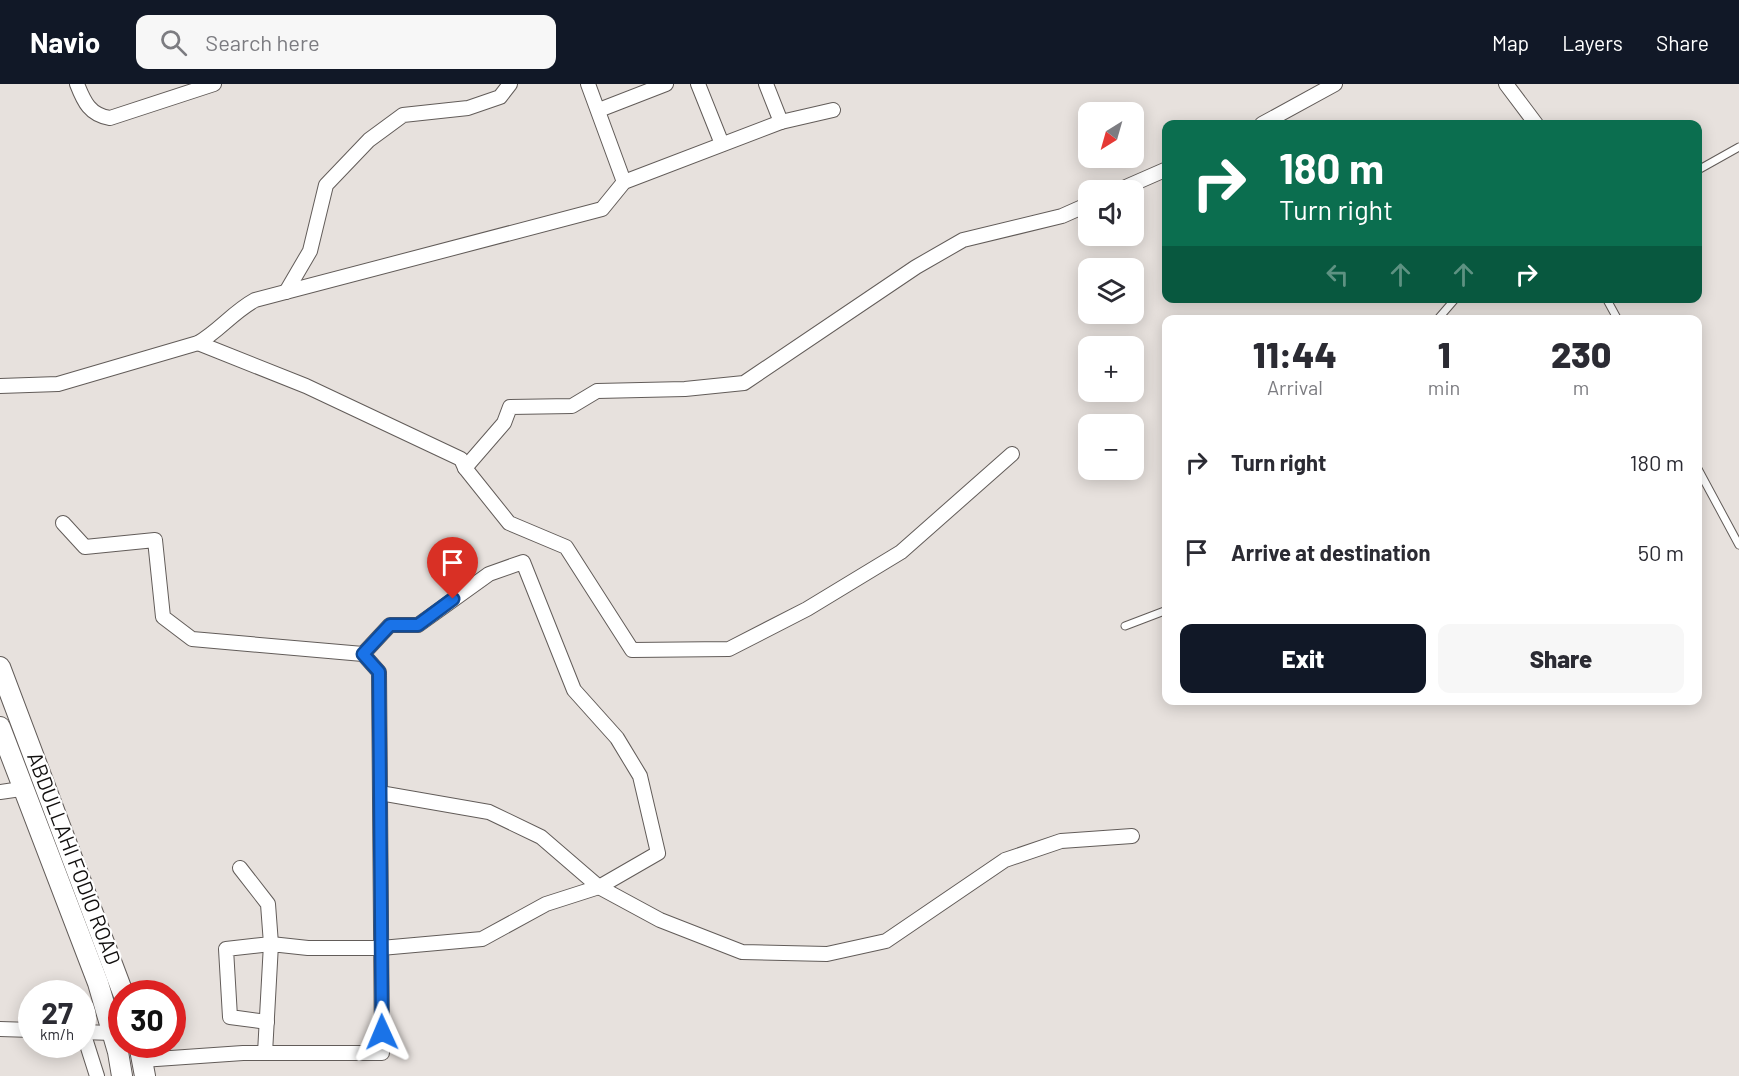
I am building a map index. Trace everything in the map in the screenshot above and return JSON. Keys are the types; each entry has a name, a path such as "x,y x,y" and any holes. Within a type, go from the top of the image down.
{"main road":[{"name":"ABDULLAHI FODIO ROAD","path":"0,667 118,980"},
{"name":"ABDULLAHI FODIO ROAD","path":"0,727 21,789 98,983 108,1019"},
{"name":"ABDULLAHI FODIO ROAD","path":"118,1058 122,1076"}],"street":[{"path":"77,84 87,106 97,114 110,118 213,84"},
{"path":"286,292 310,251 326,185 369,140 403,116 468,108 500,97 510,84"},
{"path":"588,84 624,182"},
{"path":"599,110 666,84"},
{"path":"699,84 722,144"},
{"path":"766,84 781,122"},
{"path":"1270,120 1335,84"},
{"path":"1506,84 1533,120"},
{"path":"0,386 58,384 198,343 213,334 237,310 255,300 602,208 624,182 781,122 834,110"},
{"path":"1142,180 1162,171"},
{"path":"465,468 504,423 510,407 572,406 597,391 685,389 744,383 916,267 963,240 1062,216 1078,209"},
{"path":"198,343 316,390 461,459 465,468 508,524 566,547 632,650 729,649 807,609 901,552 1012,454"},
{"path":"63,523 86,547 155,540 163,617 192,639 363,654 379,672 382,1053 265,1053 142,1060"},
{"path":"267,1023 231,1017 226,949 272,944 308,948 381,948 482,939 546,904 599,887 658,853 640,776 617,738 574,690 523,562 489,574 418,625 390,625 363,654"},
{"path":"0,792 21,789"},
{"path":"380,793 489,812 541,837 599,887 660,920 741,952 827,954 886,941 1005,860 1060,842 1132,836"},
{"path":"240,868 268,904 272,944 265,1053"},
{"path":"0,1029 18,1030"},
{"path":"91,1058 97,1076"}],"lane":[{"path":"1702,168 1739,147"},
{"path":"1441,315 1452,303"},
{"path":"1702,476 1739,545"},
{"path":"1125,626 1162,611"}],"route":[{"path":"382,1032 379,672 363,654 390,625 418,625 453,599"}]}
